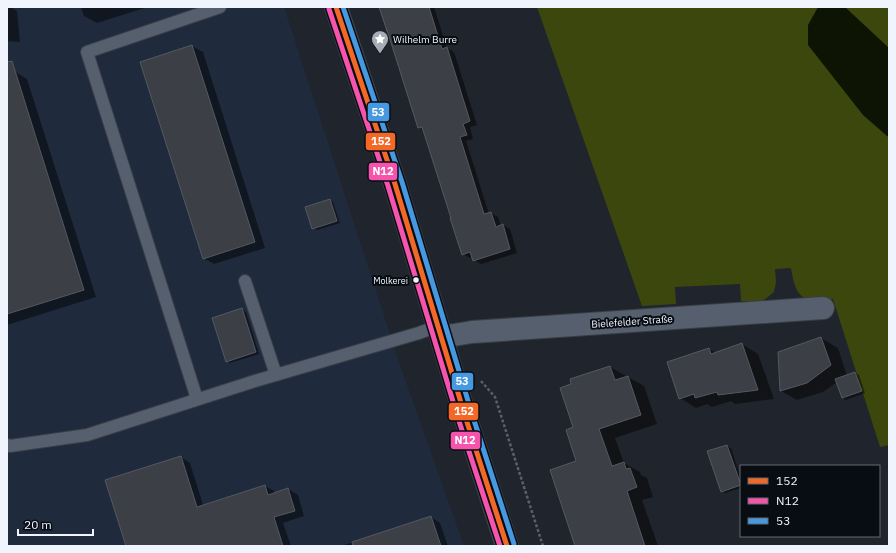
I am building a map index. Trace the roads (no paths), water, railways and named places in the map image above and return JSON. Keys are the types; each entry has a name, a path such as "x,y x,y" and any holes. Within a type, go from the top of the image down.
{"street":[{"path":"336,7 395,184 465,416 507,546"},
{"name":"Bielefelder Straße","path":"440,332 472,332 823,308"}],"lane":[{"path":"197,399 87,52 220,7"},
{"path":"245,281 276,375"},
{"path":"7,445 10,446 87,435 197,399 419,333 440,332"}],"place":[{"name":"Wilhelm Burre","path":"380,54"},
{"name":"Molkerei","path":"416,280"}]}
